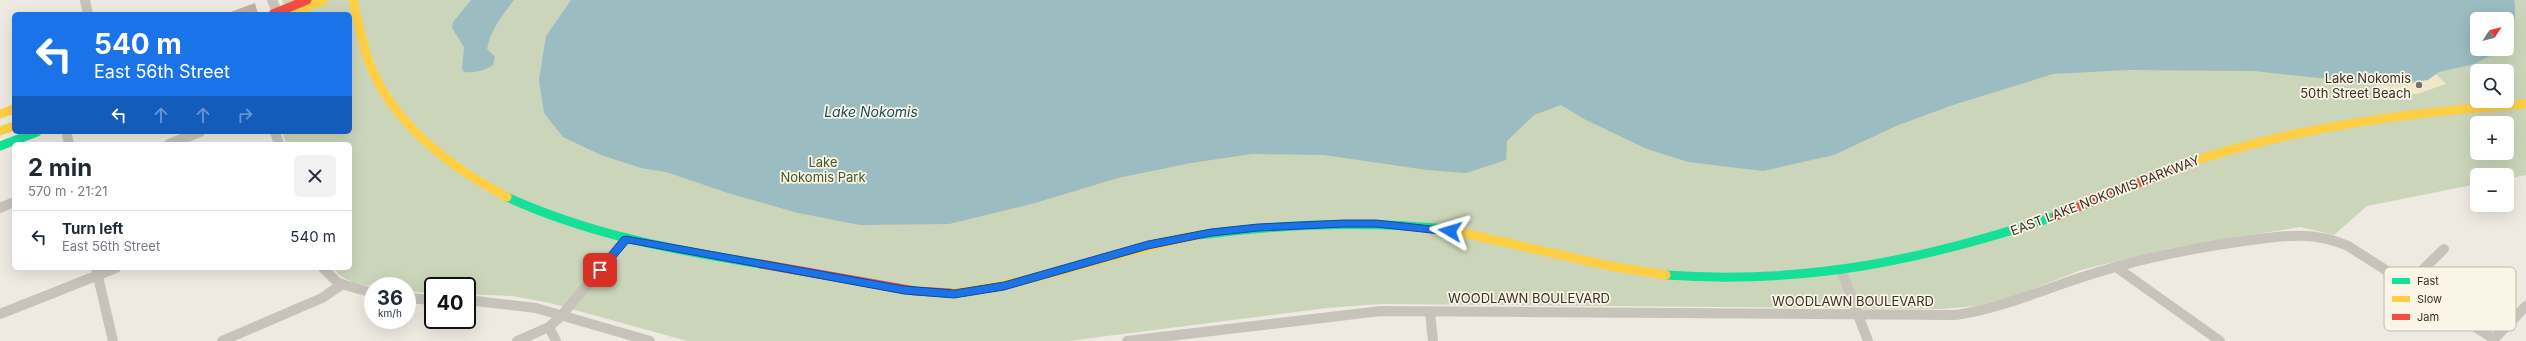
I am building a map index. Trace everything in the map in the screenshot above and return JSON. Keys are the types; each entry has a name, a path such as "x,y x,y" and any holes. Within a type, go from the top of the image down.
{"main road":[{"path":"278,12 308,0"},
{"path":"293,12 324,0"},
{"name":"EAST LAKE NOKOMIS PARKWAY","path":"353,0 369,62 380,84 414,130 436,152 463,173 533,211 626,239 745,263 797,269 932,294 961,293 1004,286 1148,245 1211,232 1316,224 1376,224 1478,234 1570,257 1647,273 1711,280 1792,277 1841,270 1928,253 2010,231 2063,213 2187,163 2290,133 2395,114 2526,104"},
{"path":"0,114 12,110"},
{"path":"0,131 12,127"},
{"path":"0,146 32,134"}],"street":[{"path":"85,0 88,12"},
{"path":"272,0 275,12"},
{"path":"174,142 195,134"},
{"path":"0,208 12,203"},
{"name":"WOODLAWN BOULEVARD","path":"1127,341 1333,315 1381,311 1859,316 1956,315 1990,310 2015,304 2116,267 2179,251 2290,234 2327,236 2348,246 2384,269"},
{"path":"517,341 549,326 561,316 626,239"},
{"path":"2425,267 2444,249"},
{"path":"2116,267 2220,341"},
{"path":"324,270 332,280 341,285 364,291"},
{"path":"1841,270 1868,341"},
{"path":"0,314 97,272 113,341"},
{"path":"222,341 322,298 341,285"},
{"path":"476,301 536,308 650,341"},
{"name":"WOODLAWN BOULEVARD","path":"2516,316 2526,306"},
{"path":"1430,312 1433,341"},
{"path":"549,326 556,341"},
{"name":"WOODLAWN BOULEVARD","path":"2479,331 2493,340 2502,331"}],"green space":[{"name":"Lake Nokomis Park","path":"282,0 2526,0 2526,175 2514,178 2514,168 2470,168 2470,185 2367,206 2334,235 2300,227 2171,248 2081,270 2010,298 1976,306 1942,309 1380,304 1327,308 1068,341 687,341 550,303 512,296 476,294 476,277 424,277 424,292 416,292 416,277 364,277 364,284 348,280 335,270 352,270 352,142 286,142 283,134 352,134 352,12 286,12"}],"sand":[{"name":"Lake Nokomis 50th Street Beach","path":"2436,74 2446,84 2417,94 2382,94 2375,84 2407,85 2423,81"}],"water":[{"path":"471,0 514,0 491,35 487,49 495,57 493,65 479,71 464,72 462,69 464,47 452,28 453,22"},
{"name":"Lake Nokomis","path":"571,0 2514,0 2515,10 2514,21 2514,12 2470,12 2470,56 2490,56 2474,64 2439,72 2428,80 2383,85 2254,71 2128,70 2053,74 1953,105 1896,126 1834,155 1763,171 1688,162 1647,149 1586,120 1561,105 1534,115 1507,141 1506,160 1466,173 1427,170 1324,155 1252,154 1191,163 1118,178 1035,203 949,224 860,225 798,213 731,194 666,172 641,168 601,155 563,137 544,113 539,80 546,36"}],"building":[{"path":"255,3 257,12 231,12"}],"traffic: fast":[{"path":"0,146 32,134"},
{"path":"507,197 537,211 599,232 663,247 761,264"},
{"path":"1666,275 1714,279 1764,278 1814,274 1864,267 1913,258 1962,245 2056,216"},
{"path":"1199,235 1291,225 1322,224 1384,224 1446,229"}],"traffic: slow":[{"path":"294,12 324,0"},
{"path":"353,0 364,44 373,70 397,110 412,128 447,160 467,174 507,197"},
{"path":"2193,161 2233,148 2316,128 2399,115 2526,104"},
{"path":"0,114 12,110"},
{"path":"0,131 12,127"},
{"path":"1446,229 1501,240 1610,266 1666,275"},
{"path":"950,293 982,290 1013,284 1137,249 1199,235"}],"traffic: jam":[{"path":"278,12 307,0"},
{"path":"2056,216 2193,161"},
{"path":"761,264 915,291 950,293"}],"place":[{"name":"Lake Nokomis 50th Street Beach","path":"2419,85"}],"route":[{"path":"600,270 626,239 745,263 797,269 904,290 932,294 954,294 975,292 1004,286 1148,245 1211,232 1309,224 1376,224 1450,231"}]}
